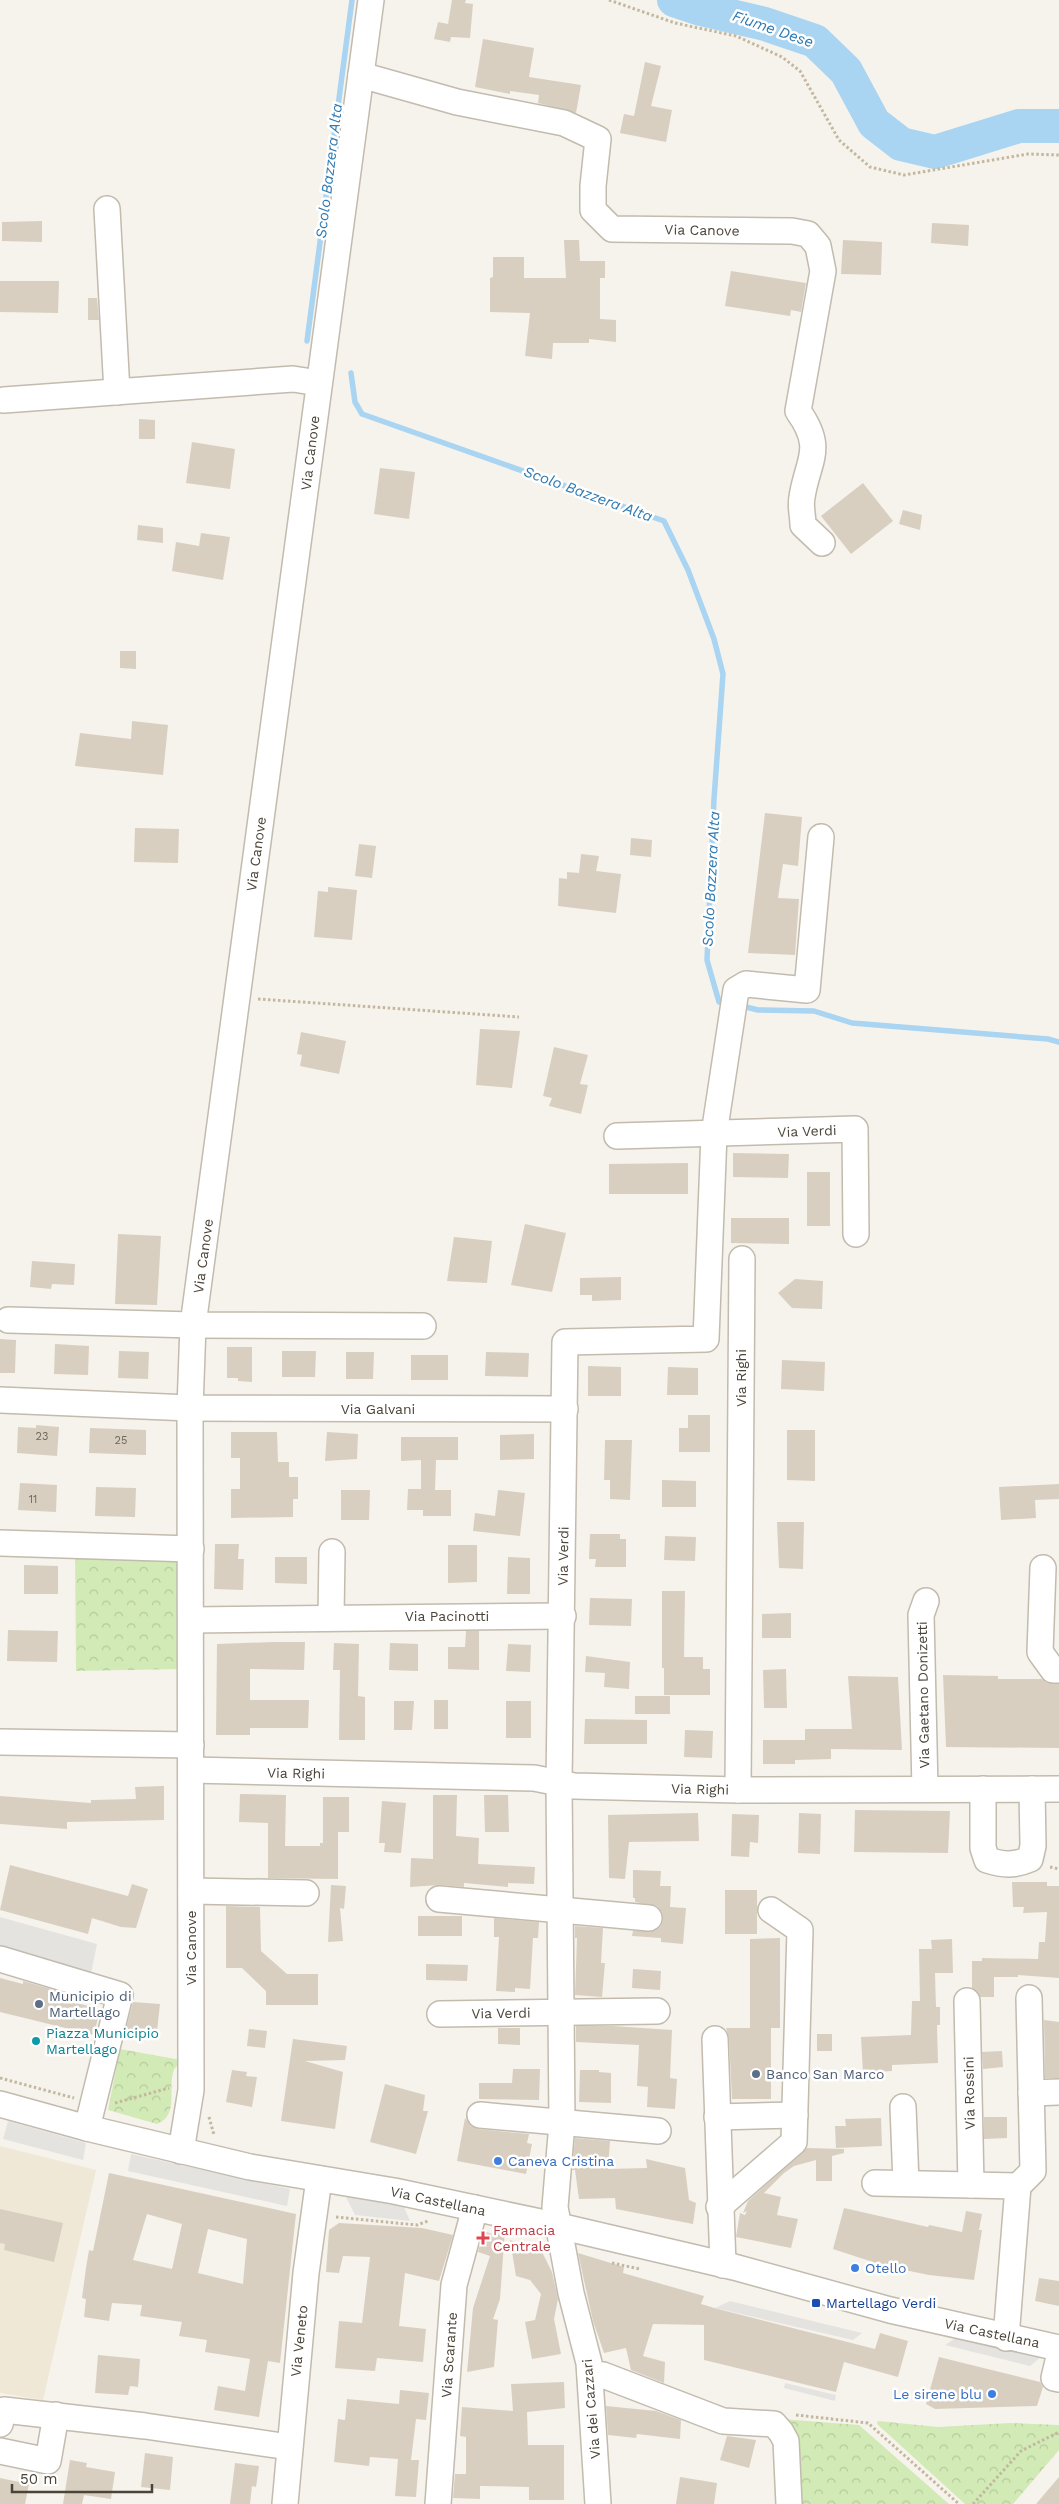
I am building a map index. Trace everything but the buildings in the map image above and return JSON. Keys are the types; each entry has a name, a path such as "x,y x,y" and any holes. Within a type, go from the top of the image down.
{"street":[{"name":"Via Canove","path":"181,2151 191,2090 190,1408 193,1325 371,0"},
{"name":"Via Canove","path":"361,75 457,102 564,123 598,139 593,186 593,210 612,229 792,231 808,234 818,246 823,271 798,412 809,427 814,454 801,498 803,525 822,544"},
{"path":"107,209 117,392"},
{"path":"4,400 293,379 319,383"},
{"path":"706,1340 714,1134 736,990 746,984 806,990 821,837"},
{"name":"Via Verdi","path":"618,1136 855,1129 856,1234"},
{"name":"Via Righi","path":"191,1770 534,1778 574,1786 738,1790 742,1259"},
{"path":"8,1320 193,1325 423,1326"},
{"name":"Via Verdi","path":"559,2226 555,2207 562,2123 559,1783 563,1616 565,1342 742,1339"},
{"path":"0,1400 190,1408"},
{"name":"Via Galvani","path":"190,1408 565,1410"},
{"path":"0,1543 191,1549"},
{"path":"331,1617 332,1552"},
{"path":"1043,1568 1040,1652 1053,1670 1059,1670"},
{"name":"Via Gaetano Donizetti","path":"925,1789 921,1616 926,1601"},
{"name":"Via Pacinotti","path":"191,1620 563,1616"},
{"path":"0,1742 191,1745"},
{"path":"983,1790 983,1848 987,1860 1002,1865 1018,1865 1030,1859 1032,1846 1032,1789"},
{"name":"Via Gaetano Donizetti","path":"738,1790 1059,1789"},
{"path":"191,1891 306,1893"},
{"path":"439,1899 649,1918"},
{"path":"719,2207 794,2142 800,1930 771,1910"},
{"path":"0,1959 120,1995 87,2128"},
{"path":"1006,2338 1018,2186 1033,2171 1029,1998"},
{"name":"Via Rossini","path":"967,2001 971,2185"},
{"name":"Via Verdi","path":"440,2014 657,2011"},
{"path":"715,2039 719,2207 723,2265"},
{"path":"1031,2093 1059,2092"},
{"name":"Via Castellana","path":"0,2104 87,2128 250,2167 475,2208 559,2226 723,2265 890,2310 1006,2338 1059,2348"},
{"path":"903,2106 906,2183"},
{"path":"480,2115 658,2131"},
{"path":"717,2117 795,2115"},
{"name":"Via Veneto","path":"285,2504 306,2273 319,2179"},
{"path":"875,2183 1018,2186"},
{"name":"Via Scarante","path":"438,2504 454,2285 475,2208"},
{"name":"Via dei Cazzari","path":"559,2226 590,2374 598,2504"},
{"path":"1059,2357 1054,2378 1059,2380"},
{"path":"590,2374 602,2375 723,2421 774,2424 782,2432 786,2441 789,2504"},
{"path":"0,2424 4,2410 56,2415 289,2447"},
{"path":"0,2451 48,2461 56,2415"}],"path":[{"path":"609,0 675,23 736,36 782,57 800,71 839,140 870,167 904,175 1028,154 1059,155"},
{"path":"237,997 519,1016"},
{"path":"0,2078 79,2100"},
{"path":"110,2104 173,2087"},
{"path":"327,2216 417,2225 427,2220 435,2222"},
{"path":"787,2415 868,2423 959,2504"},
{"path":"973,2504 1021,2451 1059,2432"}],"shaded area":[{"path":"0,1917 97,1944 91,1973 0,1950"},
{"path":"8,2121 86,2143 83,2160 3,2139"},
{"path":"0,2146 96,2170 43,2400 0,2393"},
{"path":"131,2154 290,2189 287,2206 128,2171"},
{"path":"345,2195 403,2205 410,2221 355,2215"},
{"path":"730,2301 862,2333 853,2340 715,2308"},
{"path":"957,2337 1041,2357 1030,2366 945,2345"},
{"path":"785,2383 836,2395 835,2401 784,2388"}],"green space":[{"path":"75,1545 180,1549 181,1669 76,1671"},
{"path":"120,2049 181,2060 174,2070 172,2077 171,2107 164,2120 157,2124 108,2110"},
{"path":"781,2419 859,2425 949,2504 801,2504 798,2437"},
{"path":"878,2421 938,2427 1010,2423 1059,2425 1059,2450 1013,2504 965,2504 877,2424"}],"waterway":[{"name":"Scolo Bazzera Alta","path":"307,341 352,0"},
{"name":"Fiume Dese","path":"674,0 701,9 765,24 815,41 846,71 874,123 901,144 935,152 1019,126 1059,126"},
{"name":"Scolo Bazzera Alta","path":"351,373 355,402 362,414 664,521 688,570 714,639 723,674 714,799 707,960 719,1002 727,1003"},
{"name":"Scolo Bazzera Alta","path":"746,1007 758,1010 814,1011 852,1023 1048,1039 1059,1042"}],"place":[{"name":"Municipio di Martellago","path":"39,2004"},
{"name":"Piazza Municipio Martellago","path":"36,2041"},
{"name":"Banco San Marco","path":"756,2074"},
{"name":"Caneva Cristina","path":"498,2161"},
{"name":"Farmacia Centrale","path":"483,2238"},
{"name":"Otello","path":"855,2268"},
{"name":"Martellago Verdi","path":"816,2303"},
{"name":"Le sirene blu","path":"992,2394"}]}
